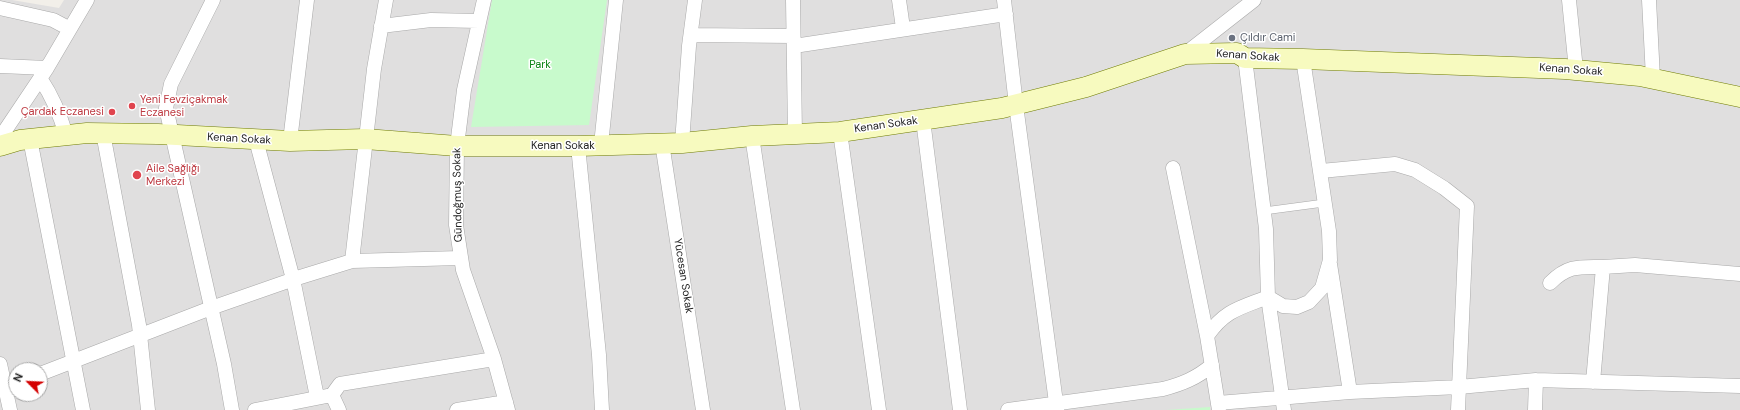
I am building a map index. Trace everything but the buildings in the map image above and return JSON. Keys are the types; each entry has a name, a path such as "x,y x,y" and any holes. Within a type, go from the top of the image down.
{"street":[{"path":"83,410 72,362 10,137 43,73 87,0"},
{"path":"213,0 171,84 166,108 224,364 232,410"},
{"path":"290,141 307,0"},
{"path":"352,261 365,139 386,0"},
{"name":"Gündoğmuş Sokak","path":"484,0 464,90 457,146 456,225 460,258 494,359 507,406"},
{"path":"602,145 616,0"},
{"path":"682,143 695,0"},
{"path":"793,0 795,134"},
{"path":"900,0 903,28"},
{"path":"1185,54 1254,0"},
{"path":"1569,0 1576,70"},
{"path":"1649,0 1653,78"},
{"path":"691,35 794,41 903,28 1005,7 1016,105 1057,407"},
{"path":"0,8 53,20 70,29"},
{"path":"381,26 432,20 479,22"},
{"name":"Kenan Sokak","path":"10,137 103,133 290,141 365,139 457,146 578,146 682,143 752,136 840,132 1016,105 1086,87 1185,54 1237,54 1245,58 1576,70 1653,78 1740,97"},
{"path":"1245,58 1266,229 1268,297 1283,404"},
{"path":"1303,59 1321,171 1324,203 1329,230 1330,260 1350,392"},
{"path":"0,66 43,73"},
{"path":"43,73 66,135"},
{"path":"922,120 960,410"},
{"path":"840,132 879,410"},
{"path":"103,133 140,335 148,410"},
{"path":"752,136 793,410"},
{"path":"256,140 293,279 317,397"},
{"name":"Yücesan Sokak","path":"662,143 703,410"},
{"path":"578,146 599,355 602,410"},
{"path":"1321,171 1395,164 1415,170 1444,188 1467,206 1458,410"},
{"path":"1173,168 1207,336 1219,406 1283,404 1350,392 1536,380 1740,386"},
{"path":"48,371 211,308 293,279 352,261 460,258"},
{"path":"1268,297 1283,306 1297,307 1309,302 1322,288 1330,260"},
{"path":"1550,283 1565,270 1578,266 1603,267 1635,265 1740,274"},
{"path":"1593,382 1603,267"},
{"path":"1207,336 1215,324 1227,314 1268,297"},
{"path":"255,410 332,394 340,384 494,359"},
{"path":"0,364 7,389 10,410"},
{"path":"1008,410 1057,407 1163,389 1186,383 1200,375 1212,365"},
{"path":"1535,410 1536,380"},
{"path":"332,394 339,410"},
{"path":"457,410 507,406"}],"lane":[{"path":"1264,211 1324,203"}],"shaded area":[{"path":"0,0 12,0 59,8 64,0 1740,0 1740,410 0,410"}],"green space":[{"name":"Park","path":"492,0 607,0 589,125 471,127"},
{"path":"1210,407 1210,410 1166,410"}],"place":[{"name":"Çıldır Cami","path":"1232,38"},
{"name":"Yeni Fevziçakmak Eczanesi","path":"132,106"},
{"name":"Çardak Eczanesi","path":"112,112"},
{"name":"Aile Sağlığı Merkezi","path":"137,175"}]}
